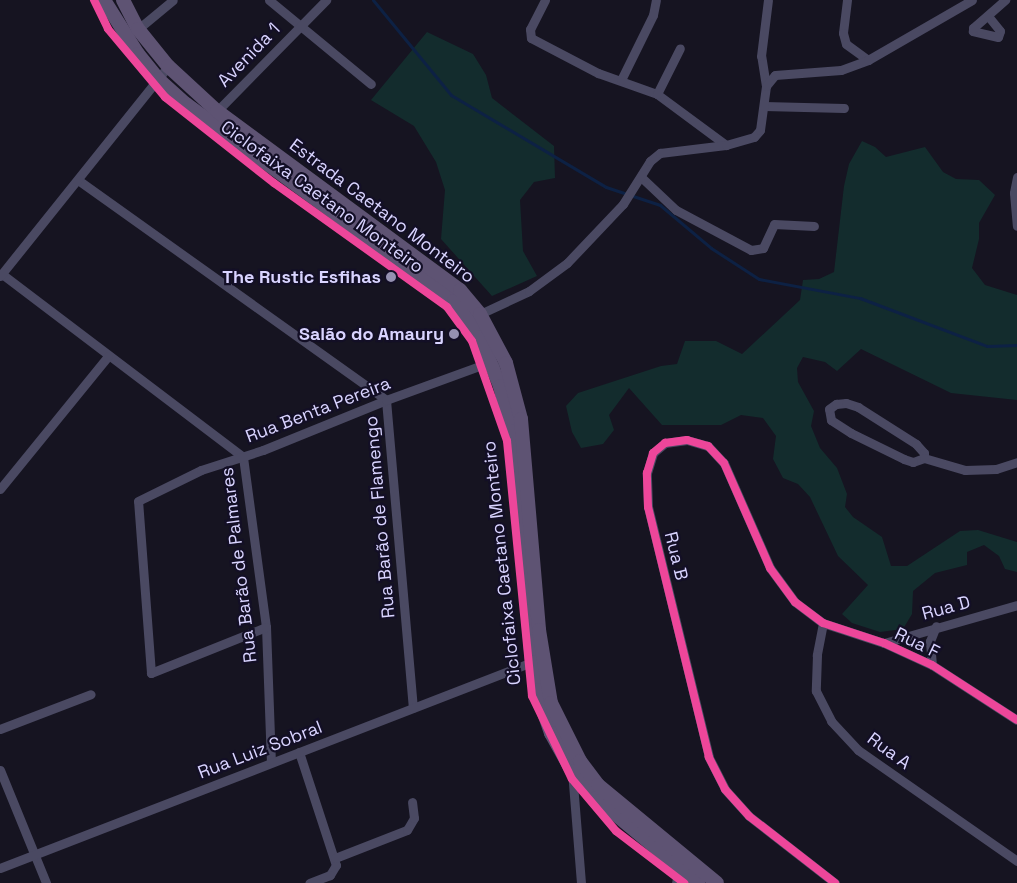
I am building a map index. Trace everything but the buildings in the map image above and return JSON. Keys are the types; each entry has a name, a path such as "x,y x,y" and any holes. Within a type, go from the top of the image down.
{"main road":[{"name":"Estrada Caetano Monteiro","path":"104,0 113,17 158,79 186,104 454,301 480,337 492,365 511,431 532,662 536,690 551,733 572,771 596,798 698,883"},
{"name":"Estrada Caetano Monteiro","path":"123,0 138,29 168,66 217,111 460,290 480,314 508,368 521,419 539,630 551,703 580,761 598,785 717,883"}],"street":[{"path":"138,29 173,0"},
{"path":"269,0 371,84"},
{"name":"Avenida 1","path":"217,111 326,0"},
{"path":"545,0 530,29 531,38 564,57 657,94 726,144"},
{"path":"621,80 653,15 656,0"},
{"path":"480,314 529,291 567,263 623,204 660,153 726,144 754,137 760,130 764,106 766,86 761,56 768,0"},
{"path":"847,0 842,34 846,44 868,60"},
{"path":"766,86 775,75 841,70 868,60 972,0"},
{"path":"988,16 1005,0"},
{"path":"657,94 680,48"},
{"path":"1,275 168,66"},
{"path":"764,106 844,108"},
{"path":"641,177 676,210 751,250 763,248 774,224 814,226"},
{"path":"1017,177 1017,226"},
{"name":"Rua Barão de Flamengo","path":"78,180 386,400 414,708"},
{"name":"Rua Barão de Palmares","path":"1,275 243,457 266,627 271,762"},
{"path":"0,489 108,356"},
{"name":"Rua Benta Pereira","path":"266,627 151,673 136,507 143,496 201,470 243,457 386,400 482,365 508,368"},
{"path":"924,458 924,453 916,444 858,407 846,403 836,404 829,409 831,420 851,433 913,462 924,458 965,470 996,469 1017,462"},
{"name":"Rua B","path":"823,623 795,602 770,568 724,463 708,446 687,440 665,442 653,453 646,473 648,507 710,757 725,789 749,816 835,883"},
{"name":"Rua D","path":"884,643 936,626 1017,605"},
{"name":"Rua F","path":"823,623 884,643 932,665 1017,720"},
{"name":"Rua A","path":"823,623 817,655 816,691 831,721 858,750 1017,861"},
{"path":"932,665 930,641 936,626"},
{"name":"Rua Luiz Sobral","path":"0,868 532,662"},
{"path":"0,730 91,694"},
{"path":"299,752 335,858 335,872 309,883"},
{"path":"0,770 46,883"},
{"path":"572,771 581,883"},
{"path":"335,858 407,830 414,818 412,802"},
{"path":"676,883 679,868"}],"green space":[{"path":"427,32 473,54 486,75 492,98 554,146 555,178 534,182 520,200 523,251 537,276 492,296 441,239 445,190 436,162 414,126 371,100"},
{"path":"862,141 875,147 886,157 925,147 943,172 956,179 979,180 995,195 979,223 979,239 972,268 985,285 1017,295 1017,400 951,393 861,349 837,371 825,362 803,357 797,368 798,382 814,411 811,426 820,448 837,468 847,494 845,507 853,517 882,537 891,566 907,566 960,531 978,530 1017,542 1017,572 1005,569 999,556 984,545 967,552 967,565 935,573 913,591 912,614 903,629 880,632 852,623 842,614 868,585 838,556 810,497 798,484 783,478 773,459 776,436 763,418 741,415 721,425 662,425 629,388 609,415 614,430 603,444 581,448 572,432 566,406 578,393 661,366 677,364 685,341 716,341 742,354 800,300 803,280 819,279 834,272 844,186 849,164"}],"waterway":[{"path":"373,0 451,95 606,187 660,205 711,248 759,279 860,298 987,346 1017,345"}],"cycle path":[{"name":"Ciclofaixa Caetano Monteiro","path":"94,0 108,29 165,97 274,183 447,307 472,341 507,441 532,696 572,779 616,831 684,883"},
{"path":"835,883 749,816 725,789 709,757 648,507 647,473 653,453 665,443 687,440 708,446 724,463 770,568 795,602 823,623 884,643 932,665 1017,720"}],"place":[{"name":"The Rustic Esfihas","path":"391,277"},
{"name":"Salão do Amaury","path":"454,334"}]}
